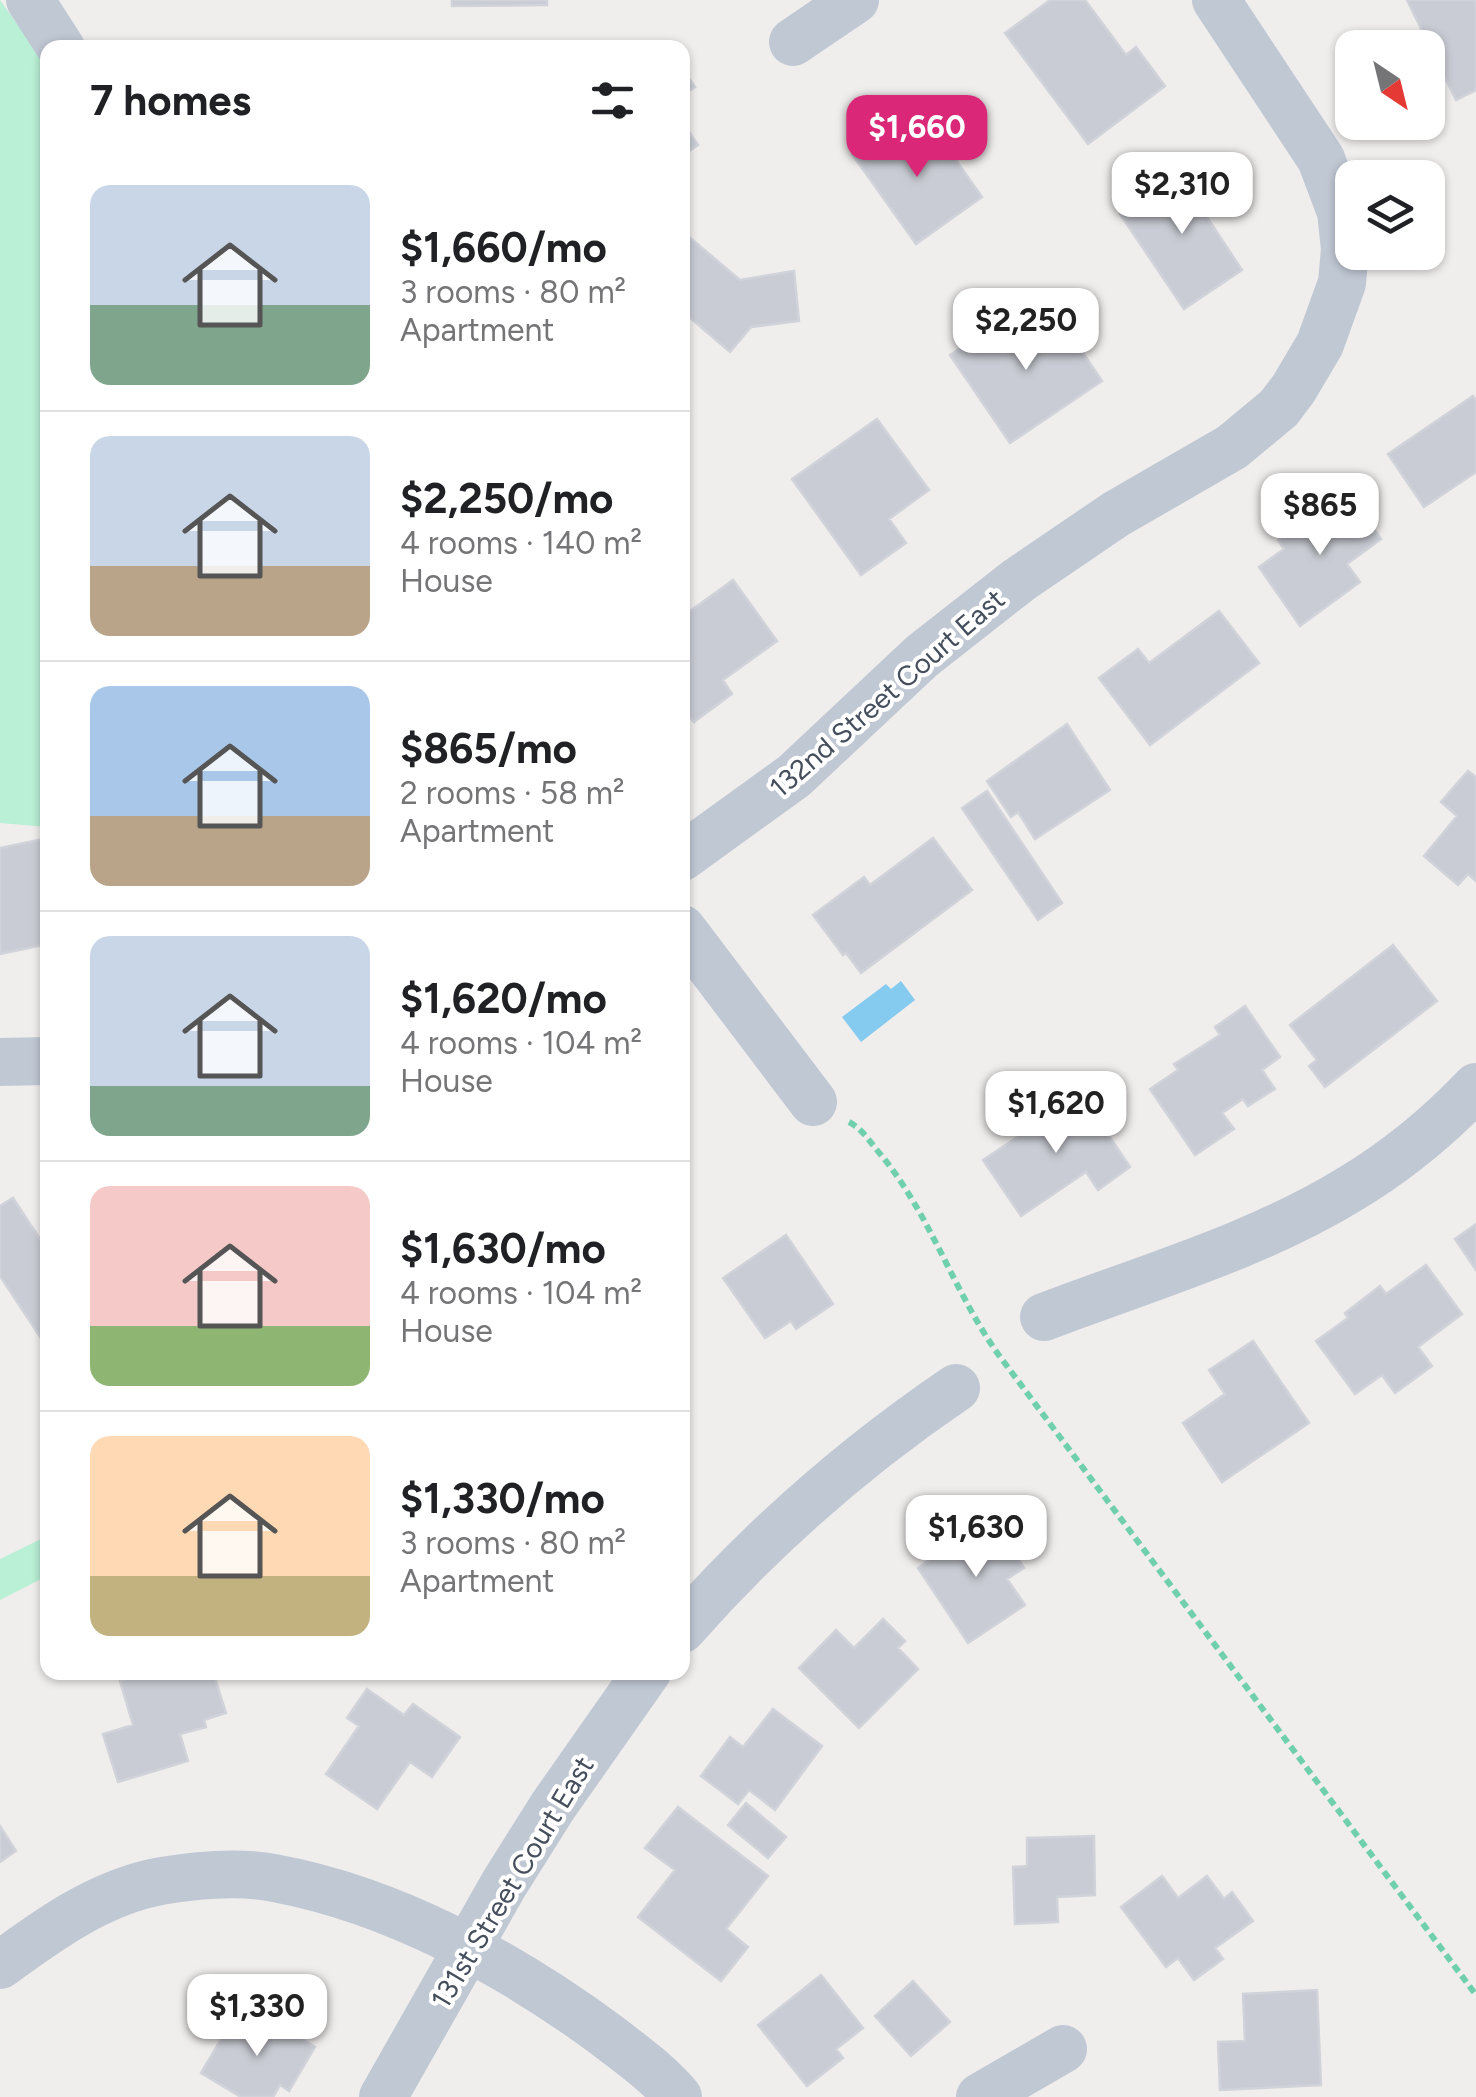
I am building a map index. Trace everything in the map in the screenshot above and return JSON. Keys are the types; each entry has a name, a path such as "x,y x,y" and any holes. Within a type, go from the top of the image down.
{"street":[{"path":"30,0 56,40"},
{"path":"793,42 855,0"},
{"name":"132nd Street Court East","path":"690,851 794,776 922,656 1019,580 1116,514 1232,448 1279,408 1320,344 1342,283 1346,249 1341,212 1321,159 1216,0"},
{"path":"690,941 813,1102"},
{"path":"0,1062 40,1061"},
{"path":"1044,1317 1265,1233 1350,1189 1405,1150 1476,1088"},
{"path":"690,1620 728,1578 888,1435 956,1388"},
{"name":"131st Street Court East","path":"383,2097 504,1884 641,1680"},
{"path":"0,1965 51,1928 96,1903 158,1882 231,1874 272,1877 398,1916 469,1949 565,2004 678,2097"},
{"path":"980,2097 1063,2049"}],"path":[{"path":"813,1102 857,1126 886,1160 917,1204 979,1327 998,1354 1476,1995"},
{"path":"956,1388 1044,1317"}],"green space":[{"path":"0,0 40,56 40,826 0,823"},
{"path":"40,1539 40,1580 0,1600 0,1559"}],"water":[{"path":"901,981 915,1000 861,1042 842,1017 886,984 891,989"}],"building":[{"path":"452,0 547,0 547,5 452,6"},
{"path":"1050,0 1085,0 1126,55 1136,47 1165,86 1088,144 1005,33"},
{"path":"1407,0 1476,0 1476,90 1456,100 1445,78 1445,30 1422,30"},
{"path":"896,122 912,145 934,129 982,197 916,244 852,154"},
{"path":"690,134 698,145 690,150"},
{"path":"1193,164 1216,198 1201,208 1242,270 1184,309 1120,214"},
{"path":"690,238 740,280 794,271 799,321 751,327 730,352 690,318"},
{"path":"1054,310 1102,381 1010,443 950,355 1000,321 1012,339"},
{"path":"1473,396 1476,472 1424,507 1388,454"},
{"path":"877,419 929,490 889,519 906,543 861,575 792,479"},
{"path":"1346,491 1381,539 1347,564 1360,582 1300,626 1259,567 1284,549 1278,540"},
{"path":"733,580 777,641 723,680 732,694 694,722 690,717 690,611"},
{"path":"1219,611 1259,663 1150,745 1099,678 1138,649 1149,663"},
{"path":"1067,724 1110,790 1035,839 1018,812 1011,817 987,781"},
{"path":"1468,771 1476,777 1476,881 1468,874 1458,885 1424,856 1457,816 1441,802"},
{"path":"987,791 1062,903 1038,920 962,808"},
{"path":"933,838 972,890 861,973 813,915 864,877 870,885"},
{"path":"40,840 40,946 0,954 0,848"},
{"path":"1393,945 1437,1001 1325,1087 1309,1066 1317,1060 1290,1025"},
{"path":"1245,1006 1280,1057 1262,1070 1275,1089 1248,1106 1243,1099 1222,1113 1234,1129 1195,1155 1150,1089 1178,1070 1174,1064 1220,1035 1215,1027"},
{"path":"1081,1094 1130,1167 1098,1190 1086,1172 1021,1216 983,1160"},
{"path":"13,1198 40,1239 40,1337 0,1276 0,1206"},
{"path":"1476,1224 1476,1270 1455,1239"},
{"path":"786,1235 833,1304 796,1329 791,1321 765,1338 723,1278"},
{"path":"1426,1265 1462,1314 1418,1347 1432,1366 1395,1393 1382,1375 1355,1394 1316,1341 1348,1318 1345,1313 1380,1286 1386,1294"},
{"path":"1253,1341 1309,1423 1222,1482 1183,1423 1225,1394 1209,1370"},
{"path":"991,1518 1024,1568 1007,1579 1025,1605 968,1643 918,1568"},
{"path":"883,1619 905,1641 898,1648 918,1669 859,1728 799,1668 836,1630 854,1648"},
{"path":"216,1680 226,1713 204,1720 206,1727 180,1734 188,1761 118,1782 103,1734 133,1725 120,1681"},
{"path":"367,1689 404,1715 413,1704 460,1737 432,1777 410,1762 377,1809 326,1774 359,1726 347,1718"},
{"path":"773,1709 822,1746 775,1810 749,1790 738,1804 701,1776 730,1737 743,1747"},
{"path":"746,1803 786,1837 768,1858 728,1825"},
{"path":"678,1807 768,1876 726,1929 748,1947 721,1981 638,1917 675,1870 645,1848"},
{"path":"0,1826 16,1851 0,1862"},
{"path":"1094,1836 1095,1895 1057,1897 1058,1922 1015,1924 1013,1867 1027,1866 1027,1838"},
{"path":"1162,1876 1178,1898 1207,1876 1224,1899 1232,1892 1253,1921 1215,1948 1223,1959 1194,1980 1178,1958 1166,1967 1121,1907"},
{"path":"821,1975 863,2028 836,2049 843,2058 807,2086 758,2025"},
{"path":"913,1981 950,2022 911,2056 875,2016"},
{"path":"1317,1990 1321,2085 1220,2090 1218,2042 1245,2041 1243,1994"},
{"path":"237,2012 263,2028 269,2019 315,2047 289,2091 280,2085 273,2097 241,2097 201,2073"}]}
